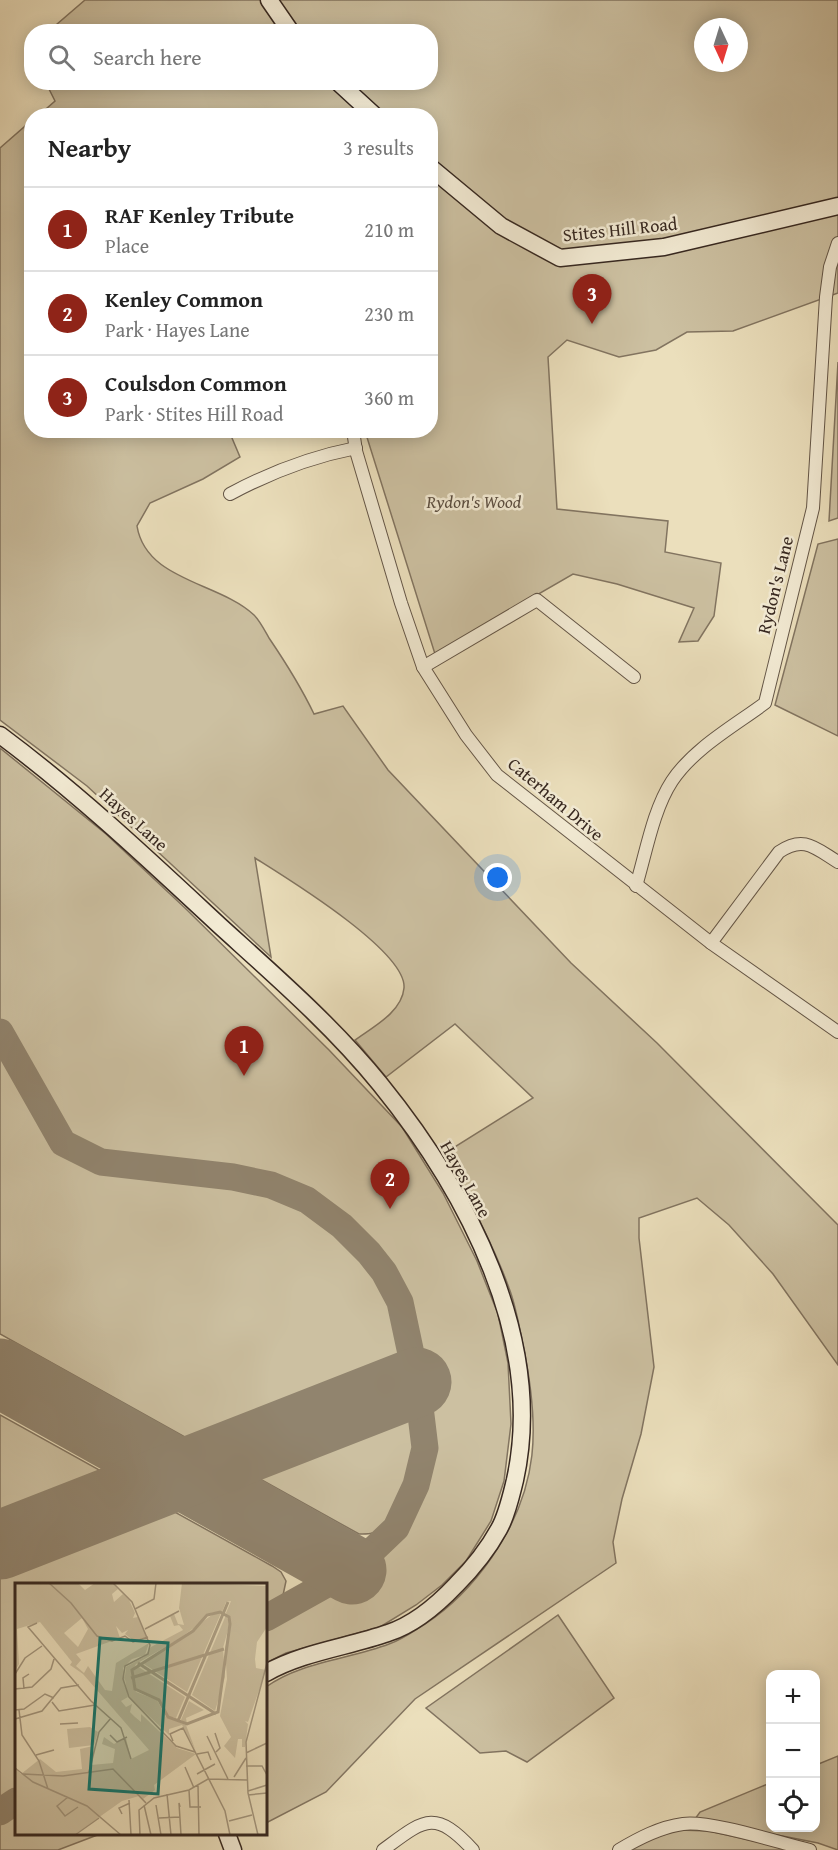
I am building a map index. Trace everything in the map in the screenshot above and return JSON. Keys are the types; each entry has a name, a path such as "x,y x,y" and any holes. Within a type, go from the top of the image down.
{"street":[{"path":"269,0 286,24"},
{"path":"347,90 366,108"},
{"name":"Stites Hill Road","path":"438,174 501,225 560,258 664,247 838,206"},
{"name":"Rydon's Lane","path":"636,886 658,814 672,781 703,748 765,703 813,508 826,297 830,267 838,243"},
{"name":"Caterham Drive","path":"354,438 401,603 423,667 466,735 497,775 711,944 837,1028"},
{"path":"230,494 278,470 316,456 356,448"},
{"path":"423,667 537,600 634,676"},
{"name":"Hayes Lane","path":"0,735 73,791 121,832 282,984 378,1082 431,1152 451,1188 488,1264 504,1312 518,1366 522,1408 521,1451 501,1527 479,1559 455,1587 425,1613 392,1632 308,1656 267,1673"},
{"path":"711,944 779,852 793,842 808,844 838,862"},
{"path":"383,1850 415,1826 427,1822 440,1823 450,1828 473,1850"},
{"path":"620,1850 642,1836 687,1824 708,1826 810,1850"},
{"path":"228,1835 233,1850"}],"green space":[{"name":"Rydon's Wood","path":"85,0 838,0 838,293 733,331 687,332 656,350 619,357 567,340 548,357 557,509 668,521 665,552 721,563 714,616 698,641 679,642 694,608 617,584 573,574 435,654 367,438 438,438 438,108 47,108 55,101 50,90 438,90 438,24 57,24"},
{"path":"24,127 24,438 232,438 240,457 203,479 150,503 137,526 143,544 154,558 169,570 239,604 254,615 293,675 314,714 343,706 388,770 571,963 657,1043 838,1225 838,1365 773,1274 729,1225 697,1198 639,1218 639,1238 654,1367 641,1434 622,1499 613,1542 616,1563 415,1699 326,1792 267,1822 267,1686 310,1666 394,1642 435,1617 470,1585 485,1567 508,1531 519,1506 532,1456 533,1430 529,1375 519,1323 495,1253 445,1153 533,1098 455,1024 386,1077 355,1040 392,1012 402,997 404,988 400,973 386,955 366,936 342,916 255,858 271,957 87,786 0,720 0,148"},
{"path":"838,362 838,518 829,521"},
{"path":"838,539 838,736 775,705 818,544"},
{"path":"0,748 106,834 185,908 329,1050 402,1127 443,1193 477,1261 498,1314 508,1363 511,1424 504,1481 491,1521 466,1561 442,1585 416,1605 380,1627 286,1653 267,1662 267,1630 342,1587 374,1562 400,1533 421,1490 432,1447 414,1327 406,1300 390,1270 373,1248 346,1221 311,1196 272,1178 234,1169 104,1156 65,1136 0,1021"},
{"path":"0,1055 52,1148 79,1164 101,1172 204,1181 257,1190 280,1197 300,1207 337,1233 370,1266 386,1292 402,1345 413,1408 416,1443 413,1463 399,1503 381,1530 359,1534 0,1334"},
{"path":"0,1415 272,1566 281,1572 286,1581 282,1600 267,1610 267,1583 15,1583 15,1791 0,1801"},
{"path":"558,1615 614,1698 527,1762 506,1751 480,1753 426,1708"},
{"path":"838,1756 838,1850 818,1843 695,1819 700,1812 766,1785 766,1832 820,1832 820,1763"},
{"path":"15,1811 15,1835 97,1835 58,1850 0,1850 0,1821"},
{"path":"679,1830 709,1831 795,1850 627,1850 643,1841"}],"taxiway":[{"path":"0,1032 63,1143 101,1162 233,1177 271,1185 307,1200 342,1226 369,1253 384,1272 400,1302 417,1382 425,1448 416,1485 396,1528 352,1570 267,1617"},
{"path":"0,1812 15,1802"}],"runway":[{"path":"0,1373 352,1570"},
{"path":"0,1545 417,1382"}],"place":[{"name":"Coulsdon Common","path":"592,324"},
{"name":"RAF Kenley Tribute","path":"244,1076"},
{"name":"Kenley Common","path":"390,1209"}]}
